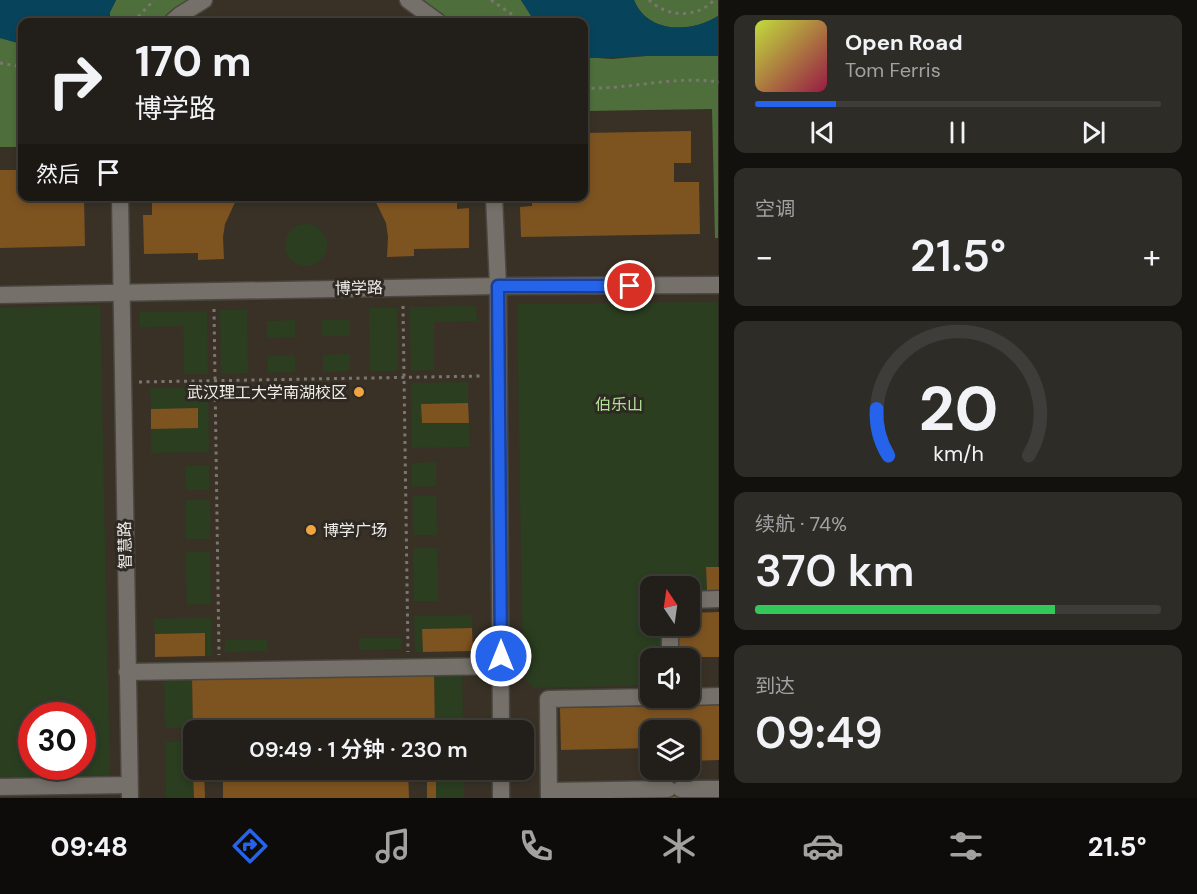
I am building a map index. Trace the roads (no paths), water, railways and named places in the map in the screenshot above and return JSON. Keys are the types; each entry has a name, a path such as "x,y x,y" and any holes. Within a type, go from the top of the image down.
{"street":[{"path":"177,18 204,0"},
{"path":"408,0 433,18"},
{"name":"智慧路","path":"120,201 130,792"},
{"path":"494,201 498,286 501,720"},
{"name":"博学路","path":"0,295 498,286 718,285"},
{"path":"700,600 718,599"},
{"path":"128,672 501,666"},
{"path":"700,697 718,696"},
{"path":"640,698 548,699 549,795 718,789"},
{"path":"501,780 501,798"},
{"path":"0,787 79,792 130,792"}],"water":[{"path":"0,0 116,0 109,18 18,18 18,43 0,38"},
{"path":"521,0 634,0 640,11 649,19 671,27 696,25 718,16 718,56 588,58 588,18 532,18"}],"place":[{"name":"武汉理工大学南湖校区","path":"359,392"},
{"name":"博学广场","path":"311,530"}],"park label":[{"name":"伯乐山","path":"619,404"}]}
